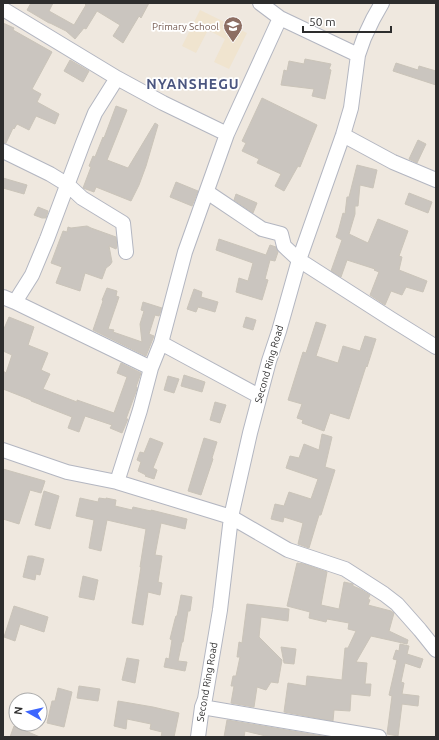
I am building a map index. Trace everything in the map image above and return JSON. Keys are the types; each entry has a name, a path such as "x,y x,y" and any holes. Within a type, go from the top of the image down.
{"street":[{"path":"260,3 280,18 358,55"},
{"name":"Second Ring Road","path":"198,737 220,610 231,517 259,396 299,260 343,136 351,108 358,55 367,32 382,3"},
{"path":"3,10 117,78 163,103 227,134"},
{"path":"117,482 140,410 151,368 161,343 185,252 227,134 280,18"},
{"path":"117,78 95,113 32,276 9,300 151,368"},
{"path":"343,136 393,162 436,180"},
{"path":"3,151 68,184 82,198 122,223 126,252"},
{"path":"207,192 262,229 281,234 284,246 299,260 436,347"},
{"path":"161,343 259,396"},
{"path":"3,450 67,472 117,482 158,494 203,510 231,517 288,550 345,569 397,604 436,650"},
{"path":"202,707 378,737"}],"shaded area":[{"name":"Primary School","path":"200,10 247,33 229,69 214,62 225,39 208,30 196,53 182,46"}],"building":[{"path":"31,3 53,3 49,11 74,25 86,5 84,3 149,3 141,18 139,16 123,43 113,36 120,25 97,11 86,29 84,28 75,39 66,31 27,10"},
{"path":"3,23 14,28 13,30 52,52 32,89 41,94 37,102 59,114 55,124 36,116 29,130 17,124 14,129 13,128 6,143 3,143"},
{"path":"305,59 331,64 325,99 312,96 314,89 281,85 284,70 287,71 289,61 304,64"},
{"path":"70,60 89,71 83,82 64,71"},
{"path":"396,63 418,70 419,66 436,71 436,85 393,71"},
{"path":"262,98 317,125 300,167 298,166 284,191 275,186 281,174 257,163 259,159 242,151 246,143 242,141"},
{"path":"116,106 127,110 107,160 128,168 155,123 158,125 146,166 131,201 96,187 94,192 83,188 91,167 89,166 93,156 95,157 103,137 104,138"},
{"path":"418,140 426,144 417,163 409,159"},
{"path":"357,165 377,170 373,188 360,185 358,206 355,206 355,214 349,234 368,243 378,219 408,231 399,256 402,257 399,270 427,281 423,292 406,287 402,295 391,291 385,305 370,295 379,272 374,270 375,269 347,260 341,277 331,271 342,240 336,237 343,213 345,214 347,197 349,197"},
{"path":"3,178 27,185 24,194 3,188"},
{"path":"176,182 198,191 192,206 170,197"},
{"path":"409,193 432,202 428,213 405,204"},
{"path":"236,194 257,203 253,213 234,200"},
{"path":"38,207 48,211 46,218 34,215"},
{"path":"87,226 116,237 117,246 116,249 109,246 112,262 106,268 102,279 85,273 80,291 56,283 62,267 51,263 63,231 67,232 68,227"},
{"path":"219,239 266,255 270,245 276,247 278,252 275,261 270,260 265,279 268,280 262,300 236,292 239,278 248,281 253,263 216,250"},
{"path":"107,288 117,291 116,296 119,297 108,329 114,330 113,332 142,342 140,324 144,311 141,310 143,302 162,308 159,316 155,315 149,334 154,336 146,356 93,330"},
{"path":"194,289 202,292 201,297 218,302 215,312 198,307 196,312 187,309"},
{"path":"9,317 34,327 28,345 48,353 41,370 50,374 43,389 77,402 77,400 114,413 127,377 117,373 121,363 141,373 126,419 128,419 122,433 110,428 112,425 85,416 79,432 68,428 72,417 3,389 3,371 6,373 12,355 3,351 3,331"},
{"path":"246,317 256,320 253,330 243,327"},
{"path":"316,322 326,325 316,356 338,363 343,346 360,351 365,336 376,339 349,419 330,413 324,431 302,423 303,420 297,418 302,404 288,400 303,352 306,353"},
{"path":"184,375 205,382 202,392 181,386"},
{"path":"168,376 179,379 174,393 164,390"},
{"path":"215,402 226,405 220,423 210,420"},
{"path":"322,434 332,437 325,467 335,470 309,548 298,544 303,523 284,517 283,522 271,519 275,504 284,506 289,492 311,499 318,479 286,468 290,456 299,458 304,444 319,450"},
{"path":"150,438 163,443 153,468 157,470 154,479 145,476 146,475 138,471 141,462 137,460 140,452 144,453"},
{"path":"204,438 217,442 201,495 188,491"},
{"path":"3,469 45,481 41,493 30,490 19,524 3,519"},
{"path":"44,491 59,496 50,529 35,525"},
{"path":"80,498 98,502 99,498 106,498 116,500 115,506 132,510 133,507 151,510 187,519 185,529 161,523 155,555 162,556 158,582 162,583 160,595 148,592 143,625 132,623 146,529 107,520 101,551 89,548 94,520 76,516"},
{"path":"28,556 44,559 40,575 36,574 35,580 23,577"},
{"path":"297,563 327,572 321,605 339,609 344,582 353,584 353,586 370,595 368,605 394,613 389,631 408,640 407,644 371,636 356,662 367,663 365,684 371,684 370,696 351,694 350,711 334,710 333,721 284,712 288,683 306,686 307,676 342,680 345,648 348,648 356,631 348,629 349,623 327,619 326,622 309,618 310,612 287,606"},
{"path":"83,576 98,580 94,600 79,597"},
{"path":"181,595 192,597 178,661 187,662 185,671 164,667 166,658 169,659 172,640 170,639 177,616"},
{"path":"247,604 289,609 288,621 261,617 259,637 282,660 278,683 271,682 266,690 257,687 254,707 231,703 234,686 231,686 233,676 236,676 240,657 237,657 239,642 242,643"},
{"path":"14,606 48,617 44,632 20,624 15,641 4,637"},
{"path":"400,644 409,646 407,654 423,659 420,668 405,663 401,682 404,683 402,694 419,696 418,706 402,704 398,736 387,734 392,696 389,695 397,660 393,659 396,650 399,651"},
{"path":"281,647 296,649 294,664 284,663"},
{"path":"127,658 139,660 135,683 122,680"},
{"path":"79,686 100,689 98,701 77,698"},
{"path":"58,688 72,692 64,727 48,723 52,701 55,701"},
{"path":"118,701 179,713 174,737 161,737 162,732 150,729 151,724 127,719 126,729 114,726"},
{"path":"227,720 328,737 270,737 245,731 244,737 224,737"},
{"path":"12,732 28,732 40,737 10,737"}],"place":[{"name":"Primary School","path":"233,43"}],"district":[{"name":"NYANSHEGU","path":"193,84"}]}
